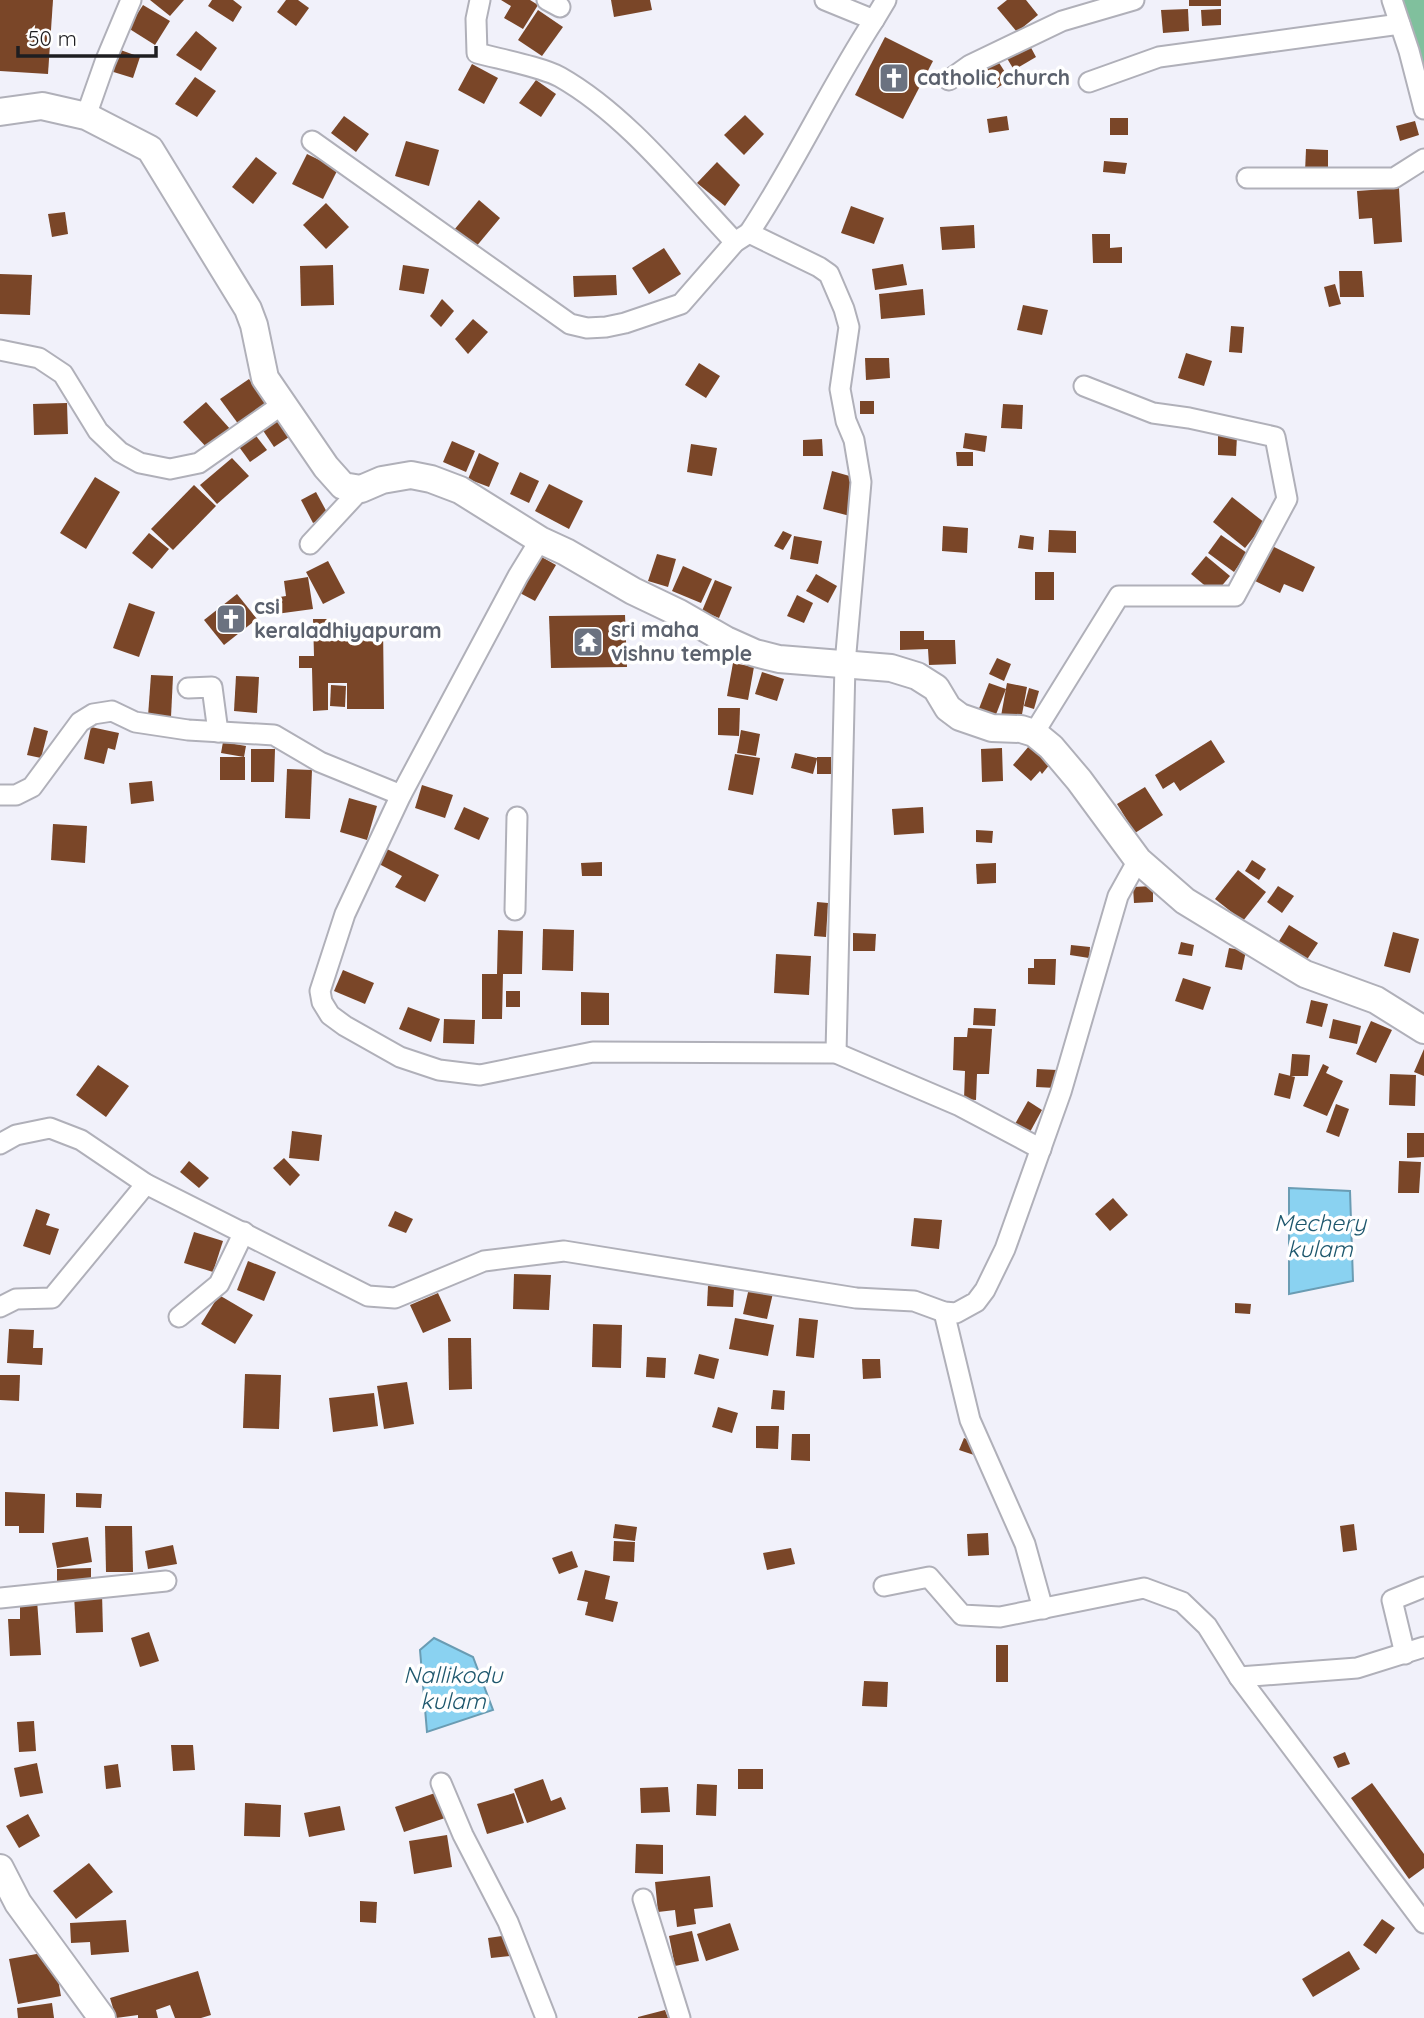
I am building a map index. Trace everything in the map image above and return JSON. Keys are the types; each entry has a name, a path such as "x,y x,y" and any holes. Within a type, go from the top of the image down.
{"street":[{"path":"86,116 131,0"},
{"path":"480,0 476,19 477,53 558,76 602,106 742,238 819,267 829,275 844,309 849,327 840,389 846,421 854,440 861,482 845,664 836,1054"},
{"path":"825,0 874,20"},
{"path":"312,141 570,324 587,328 625,323 681,304 742,238 779,188 834,85 886,0"},
{"path":"949,80 970,65 1062,21 1134,0"},
{"path":"1392,0 1424,109"},
{"path":"1089,82 1159,57 1400,24"},
{"path":"0,112 42,106 86,116 150,149 248,309 265,378 343,486 361,489 396,476 430,478 460,490 540,540 755,653 779,659 891,668 917,676 936,688 948,708 960,717 992,727 1021,729 1034,733 1051,747 1079,780 1138,860 1185,901 1305,974 1376,1000 1424,1030"},
{"path":"1247,178 1394,178 1424,159"},
{"path":"0,350 39,358 62,374 98,431 120,453 140,464 170,469 199,463 283,404"},
{"path":"1034,733 1119,596 1235,596 1287,499 1275,436 1153,413 1084,386"},
{"path":"310,544 361,489"},
{"path":"540,540 401,795 345,914 320,991 322,1002 330,1015 400,1057 439,1070 480,1075 593,1052 836,1054 960,1105 1041,1149"},
{"path":"188,688 212,687 218,732"},
{"path":"0,795 16,795 32,787 80,722 93,714 112,711 135,722 188,730 274,735 320,762 401,795"},
{"path":"515,910 517,817"},
{"path":"0,1144 16,1135 50,1128 81,1140 146,1184 368,1296 395,1298 484,1261 564,1251 856,1298 914,1301 944,1312 956,1313 976,1302 985,1290 1005,1249 1061,1092 1118,896 1138,860"},
{"path":"0,1307 16,1300 52,1298 146,1184"},
{"path":"179,1317 219,1284 244,1232"},
{"path":"944,1312 970,1420 1025,1544 1043,1609"},
{"path":"884,1586 929,1577 962,1615 1000,1617 1144,1588 1182,1601 1206,1626 1238,1676 1424,1923"},
{"path":"0,1598 166,1581"},
{"path":"1405,1654 1392,1600 1424,1587"},
{"path":"1238,1676 1357,1668 1424,1647"},
{"path":"441,1783 463,1835 508,1922 546,2018"},
{"path":"0,1868 18,1903 102,2018"},
{"path":"643,1899 680,2018"}],"green space":[{"path":"1400,0 1424,0 1424,76"}],"water":[{"name":"Mechery kulam","path":"1289,1188 1350,1191 1353,1281 1289,1294"},
{"name":"Nallikodu kulam","path":"434,1638 473,1657 493,1710 427,1732 420,1650"}],"building":[{"path":"0,0 53,0 48,74 0,71"},
{"path":"150,0 184,0 170,16"},
{"path":"212,0 233,0 242,7 233,22 208,6"},
{"path":"286,0 298,0 309,8 296,26 277,12"},
{"path":"501,0 530,0 538,5 523,29 504,18 511,6"},
{"path":"611,0 650,0 652,10 614,17"},
{"path":"1007,0 1026,0 1038,15 1017,32 997,8"},
{"path":"1189,0 1221,0 1221,6 1189,6"},
{"path":"143,5 170,21 155,45 128,28"},
{"path":"1188,9 1189,31 1163,33 1161,10"},
{"path":"1221,9 1221,25 1202,26 1201,10"},
{"path":"538,10 563,27 542,56 518,40"},
{"path":"196,31 217,48 201,71 176,55"},
{"name":"catholic church","path":"885,37 933,61 903,119 855,95"},
{"path":"1028,42 1036,57 1014,70 1005,55"},
{"path":"115,48 140,57 133,78 107,70"},
{"path":"996,58 1010,80 997,88 983,67"},
{"path":"472,64 498,78 484,104 458,90"},
{"path":"195,77 216,91 197,117 175,104"},
{"path":"536,80 556,94 541,117 519,103"},
{"path":"745,115 764,134 744,155 724,135"},
{"path":"344,116 369,134 356,152 331,133"},
{"path":"1007,116 1009,130 989,133 987,119"},
{"path":"1110,118 1128,118 1128,135 1110,135"},
{"path":"1415,121 1419,135 1400,141 1396,126"},
{"path":"406,141 439,150 429,186 395,176"},
{"path":"1306,149 1328,150 1328,172 1305,172"},
{"path":"307,154 338,169 323,199 292,184"},
{"path":"256,157 277,173 253,204 232,187"},
{"path":"1104,161 1127,163 1125,174 1103,172"},
{"path":"717,162 740,185 725,206 697,183"},
{"path":"1399,188 1402,242 1374,244 1372,218 1359,219 1357,191"},
{"path":"479,200 500,218 475,248 454,230"},
{"path":"326,203 349,227 326,249 303,225"},
{"path":"851,206 884,218 874,244 841,233"},
{"path":"65,212 68,234 52,237 48,214"},
{"path":"974,225 975,248 942,250 940,227"},
{"path":"1092,234 1110,234 1110,248 1122,247 1122,263 1093,263"},
{"path":"664,248 681,274 649,294 632,268"},
{"path":"903,264 907,285 875,290 872,269"},
{"path":"333,265 334,305 301,306 300,266"},
{"path":"403,265 429,269 424,294 399,290"},
{"path":"1339,271 1362,271 1364,297 1340,297"},
{"path":"0,274 32,275 30,315 0,314"},
{"path":"616,275 617,295 574,297 573,276"},
{"path":"1335,284 1341,304 1329,307 1324,287"},
{"path":"923,289 925,315 881,319 879,294"},
{"path":"442,299 454,311 441,327 430,316"},
{"path":"1023,305 1048,310 1042,335 1017,330"},
{"path":"473,319 488,332 468,354 455,339"},
{"path":"1231,326 1244,327 1242,353 1229,352"},
{"path":"1186,353 1212,361 1204,386 1178,378"},
{"path":"865,358 889,358 890,378 866,380"},
{"path":"699,363 720,376 706,398 685,385"},
{"path":"249,379 267,404 239,425 220,399"},
{"path":"860,401 874,401 874,414 860,414"},
{"path":"206,402 231,430 209,450 183,422"},
{"path":"67,403 68,434 34,435 33,404"},
{"path":"1003,404 1023,405 1022,429 1001,428"},
{"path":"276,411 292,435 274,447 258,423"},
{"path":"253,432 267,450 250,462 237,444"},
{"path":"965,433 987,436 985,452 963,448"},
{"path":"1218,435 1237,436 1236,456 1218,455"},
{"path":"822,439 823,456 803,456 803,440"},
{"path":"452,441 475,451 466,472 443,462"},
{"path":"691,444 717,448 712,476 687,472"},
{"path":"956,452 973,452 973,466 957,466"},
{"path":"479,453 499,463 489,487 468,479"},
{"path":"232,458 249,476 217,504 200,485"},
{"path":"832,471 860,479 850,516 823,509"},
{"path":"520,472 539,481 529,503 510,494"},
{"path":"95,477 120,492 86,549 60,533"},
{"path":"549,484 583,501 569,529 535,511"},
{"path":"194,485 216,506 173,550 151,529"},
{"path":"316,492 329,516 313,523 301,500"},
{"path":"1232,497 1265,523 1245,548 1213,522"},
{"path":"943,526 968,528 967,553 942,551"},
{"path":"1049,530 1076,531 1076,553 1048,552"},
{"path":"783,531 792,535 783,550 774,546"},
{"path":"149,533 169,549 152,569 132,553"},
{"path":"1020,535 1034,537 1033,550 1018,548"},
{"path":"1221,535 1247,553 1234,572 1208,553"},
{"path":"794,536 822,541 818,564 790,559"},
{"path":"1270,545 1315,567 1303,592 1284,584 1280,593 1253,580"},
{"path":"657,554 676,559 668,587 648,581"},
{"path":"538,555 556,565 535,601 518,592"},
{"path":"1206,556 1230,576 1215,594 1191,574"},
{"path":"328,561 345,593 323,604 306,572"},
{"path":"683,566 712,579 701,603 672,591"},
{"path":"1035,572 1054,572 1054,600 1035,600"},
{"path":"816,574 837,586 828,603 806,591"},
{"path":"308,577 313,609 276,614 274,598 286,596 284,581"},
{"path":"715,580 732,587 719,618 702,611"},
{"name":"csi keraladhiyapuram","path":"237,594 257,619 224,645 204,620"},
{"path":"797,595 813,603 804,623 787,616"},
{"path":"129,603 155,612 139,657 113,648"},
{"name":"sri maha vishnu temple","path":"625,615 627,667 551,668 549,616"},
{"path":"313,619 337,619 338,626 383,625 384,709 347,709 347,683 328,683 328,710 313,711 312,668 299,668 299,656 314,656"},
{"path":"900,631 924,631 924,640 955,640 956,664 929,665 928,649 900,650"},
{"path":"997,658 1011,664 1004,681 989,674"},
{"path":"733,663 754,667 748,700 727,696"},
{"path":"762,672 784,679 777,701 755,694"},
{"path":"151,675 173,676 171,717 148,716"},
{"path":"236,676 259,677 257,713 234,711"},
{"path":"989,683 1006,689 995,717 978,711"},
{"path":"1007,683 1027,687 1021,720 1001,716"},
{"path":"331,685 346,686 345,707 330,706"},
{"path":"1029,688 1039,691 1034,709 1024,706"},
{"path":"718,708 740,708 739,736 718,735"},
{"path":"34,727 48,731 41,758 27,755"},
{"path":"91,727 119,733 115,750 108,748 104,764 84,759"},
{"path":"741,730 760,734 756,756 737,753"},
{"path":"1211,740 1225,762 1180,791 1174,782 1163,789 1155,775"},
{"path":"223,742 246,746 244,757 221,753"},
{"path":"1029,746 1050,764 1042,774 1040,771 1031,781 1013,765"},
{"path":"1002,748 1003,781 982,782 981,749"},
{"path":"251,749 275,749 274,782 251,782"},
{"path":"795,753 817,758 831,757 831,774 817,774 817,759 813,774 791,768"},
{"path":"735,754 760,758 753,795 728,790"},
{"path":"220,757 245,757 245,780 220,780"},
{"path":"287,769 312,770 310,819 285,818"},
{"path":"152,781 154,801 131,804 129,783"},
{"path":"422,785 453,795 445,818 415,808"},
{"path":"1145,787 1163,815 1135,833 1117,804"},
{"path":"349,798 377,806 367,840 340,832"},
{"path":"464,807 489,818 479,840 454,829"},
{"path":"923,807 924,833 894,835 892,809"},
{"path":"53,824 87,826 85,863 51,860"},
{"path":"976,830 993,831 992,843 976,842"},
{"path":"387,849 439,875 425,902 395,887 402,876 379,864"},
{"path":"1252,860 1266,869 1259,880 1245,871"},
{"path":"602,862 602,876 582,876 581,863"},
{"path":"996,863 996,883 977,884 976,864"},
{"path":"1238,870 1266,892 1243,921 1215,899"},
{"path":"1153,886 1153,902 1134,903 1133,887"},
{"path":"1278,886 1294,896 1282,913 1267,902"},
{"path":"817,902 828,903 826,937 814,936"},
{"path":"1289,925 1318,943 1304,964 1276,946"},
{"path":"543,929 574,930 573,971 542,970"},
{"path":"498,930 523,931 522,974 503,974 502,1019 482,1019 482,974 497,974"},
{"path":"1393,932 1419,939 1410,973 1384,966"},
{"path":"853,933 876,934 875,951 853,951"},
{"path":"1181,942 1194,945 1192,956 1178,954"},
{"path":"1071,945 1090,947 1089,958 1070,955"},
{"path":"1229,948 1246,951 1242,970 1225,967"},
{"path":"776,954 811,956 809,995 774,993"},
{"path":"1034,959 1056,959 1055,985 1028,984 1028,968 1034,968"},
{"path":"343,970 374,983 365,1004 334,991"},
{"path":"1183,978 1211,987 1203,1010 1175,1001"},
{"path":"506,991 520,991 520,1007 506,1007"},
{"path":"581,992 609,993 609,1025 581,1025"},
{"path":"1311,1000 1328,1004 1322,1027 1306,1023"},
{"path":"408,1007 440,1019 431,1042 399,1029"},
{"path":"974,1008 996,1009 995,1026 973,1025"},
{"path":"444,1019 475,1020 474,1044 443,1043"},
{"path":"1333,1019 1361,1026 1357,1044 1329,1038"},
{"path":"1371,1021 1392,1030 1376,1063 1356,1054"},
{"path":"968,1028 992,1029 989,1074 977,1074 976,1100 964,1099 965,1071 953,1070 954,1037 967,1037"},
{"path":"1424,1049 1424,1076 1414,1072"},
{"path":"1292,1054 1310,1055 1308,1076 1290,1076"},
{"path":"1323,1064 1329,1067 1326,1073 1343,1081 1327,1116 1303,1106"},
{"path":"98,1065 129,1086 106,1117 76,1095"},
{"path":"1037,1069 1057,1070 1056,1088 1036,1087"},
{"path":"1279,1073 1295,1077 1290,1099 1274,1095"},
{"path":"1390,1074 1416,1075 1415,1106 1389,1105"},
{"path":"1028,1101 1042,1110 1030,1132 1015,1124"},
{"path":"1336,1104 1349,1109 1339,1137 1326,1132"},
{"path":"292,1131 322,1135 319,1161 289,1158"},
{"path":"1407,1133 1424,1133 1424,1157 1407,1158"},
{"path":"284,1158 300,1175 290,1186 273,1168"},
{"path":"189,1161 209,1178 199,1188 180,1172"},
{"path":"1399,1161 1421,1162 1419,1193 1398,1193"},
{"path":"1113,1198 1128,1215 1110,1231 1095,1214"},
{"path":"36,1209 50,1214 46,1225 59,1229 50,1255 23,1246"},
{"path":"395,1211 413,1219 406,1233 388,1226"},
{"path":"914,1218 942,1220 939,1249 911,1246"},
{"path":"194,1232 223,1241 213,1272 184,1263"},
{"path":"248,1261 276,1272 264,1301 237,1290"},
{"path":"514,1274 551,1275 549,1310 513,1309"},
{"path":"708,1286 734,1288 733,1307 707,1306"},
{"path":"749,1288 773,1293 767,1319 743,1314"},
{"path":"438,1293 451,1321 423,1333 410,1305"},
{"path":"219,1295 253,1315 235,1344 201,1324"},
{"path":"1235,1303 1251,1304 1250,1314 1235,1313"},
{"path":"735,1318 774,1325 768,1356 729,1349"},
{"path":"799,1318 818,1320 814,1358 796,1356"},
{"path":"593,1324 622,1325 621,1368 592,1367"},
{"path":"9,1329 34,1330 33,1348 43,1348 42,1365 7,1363"},
{"path":"448,1338 471,1338 472,1389 449,1390"},
{"path":"699,1354 719,1359 714,1379 694,1374"},
{"path":"647,1357 666,1358 665,1378 646,1377"},
{"path":"862,1359 880,1359 881,1378 863,1379"},
{"path":"245,1374 281,1375 279,1429 243,1428"},
{"path":"0,1375 20,1375 19,1401 0,1400"},
{"path":"407,1382 414,1424 384,1429 377,1386"},
{"path":"773,1390 785,1391 784,1410 771,1409"},
{"path":"374,1393 378,1426 333,1432 329,1398"},
{"path":"718,1407 738,1413 732,1433 712,1427"},
{"path":"756,1426 779,1426 778,1449 756,1448"},
{"path":"792,1434 810,1434 810,1461 791,1460"},
{"path":"964,1438 978,1444 974,1455 959,1450"},
{"path":"5,1492 45,1494 44,1533 19,1533 19,1526 5,1526"},
{"path":"76,1493 102,1494 101,1508 76,1507"},
{"path":"615,1524 637,1527 635,1541 613,1538"},
{"path":"1354,1524 1357,1550 1343,1552 1340,1526"},
{"path":"105,1526 132,1526 133,1572 106,1572"},
{"path":"988,1533 989,1555 968,1556 967,1534"},
{"path":"88,1537 92,1562 57,1568 52,1543"},
{"path":"614,1541 635,1542 634,1562 613,1561"},
{"path":"173,1545 177,1564 148,1569 145,1551"},
{"path":"791,1548 795,1564 767,1570 763,1553"},
{"path":"572,1551 578,1567 559,1574 552,1558"},
{"path":"91,1568 91,1584 57,1586 57,1569"},
{"path":"585,1570 610,1576 605,1599 618,1602 613,1622 585,1615 588,1602 577,1600"},
{"path":"102,1593 103,1632 76,1633 74,1594"},
{"path":"37,1600 41,1655 10,1656 8,1619 20,1619 20,1601"},
{"path":"149,1632 159,1661 140,1667 131,1638"},
{"path":"996,1645 1008,1645 1008,1682 996,1682"},
{"path":"864,1681 888,1682 887,1707 862,1706"},
{"path":"34,1721 36,1751 19,1752 17,1722"},
{"path":"171,1745 193,1745 195,1770 173,1771"},
{"path":"1345,1752 1350,1764 1338,1768 1333,1757"},
{"path":"37,1763 43,1793 20,1797 14,1768"},
{"path":"118,1764 121,1787 106,1789 104,1766"},
{"path":"738,1769 763,1769 763,1789 738,1789"},
{"path":"543,1779 551,1801 561,1797 566,1809 527,1823 514,1789"},
{"path":"1372,1783 1424,1854 1424,1868 1409,1879 1351,1798"},
{"path":"697,1784 717,1785 716,1816 696,1815"},
{"path":"668,1787 670,1812 641,1813 640,1788"},
{"path":"435,1793 445,1818 404,1832 395,1807"},
{"path":"514,1793 524,1823 487,1834 477,1804"},
{"path":"245,1803 281,1805 280,1837 244,1836"},
{"path":"340,1806 345,1830 309,1837 304,1813"},
{"path":"28,1814 40,1836 19,1848 6,1826"},
{"path":"447,1835 452,1867 414,1874 409,1841"},
{"path":"636,1844 663,1845 663,1874 635,1873"},
{"path":"89,1863 113,1892 76,1919 53,1891"},
{"path":"710,1876 713,1907 694,1909 696,1924 677,1927 675,1910 658,1912 655,1882"},
{"path":"360,1901 377,1902 376,1923 360,1922"},
{"path":"1382,1919 1395,1928 1376,1954 1363,1945"},
{"path":"126,1920 129,1952 91,1955 90,1942 71,1943 70,1923"},
{"path":"730,1923 739,1950 706,1961 697,1934"},
{"path":"692,1931 699,1961 675,1966 669,1936"},
{"path":"509,1935 511,1956 491,1958 488,1938"},
{"path":"53,1951 61,1996 18,2004 9,1959"},
{"path":"1349,1951 1360,1969 1313,1997 1302,1979"},
{"path":"198,1971 211,2015 201,2018 175,2018 170,2005 156,2010 158,2018 138,2018 138,2015 116,2018 110,1998"},
{"path":"52,2003 54,2018 18,2018 17,2008"},
{"path":"665,2010 668,2018 638,2018 638,2017"}],"place":[{"name":"catholic church","path":"894,78"},
{"name":"csi keraladhiyapuram","path":"231,619"},
{"name":"sri maha vishnu temple","path":"588,642"}]}
